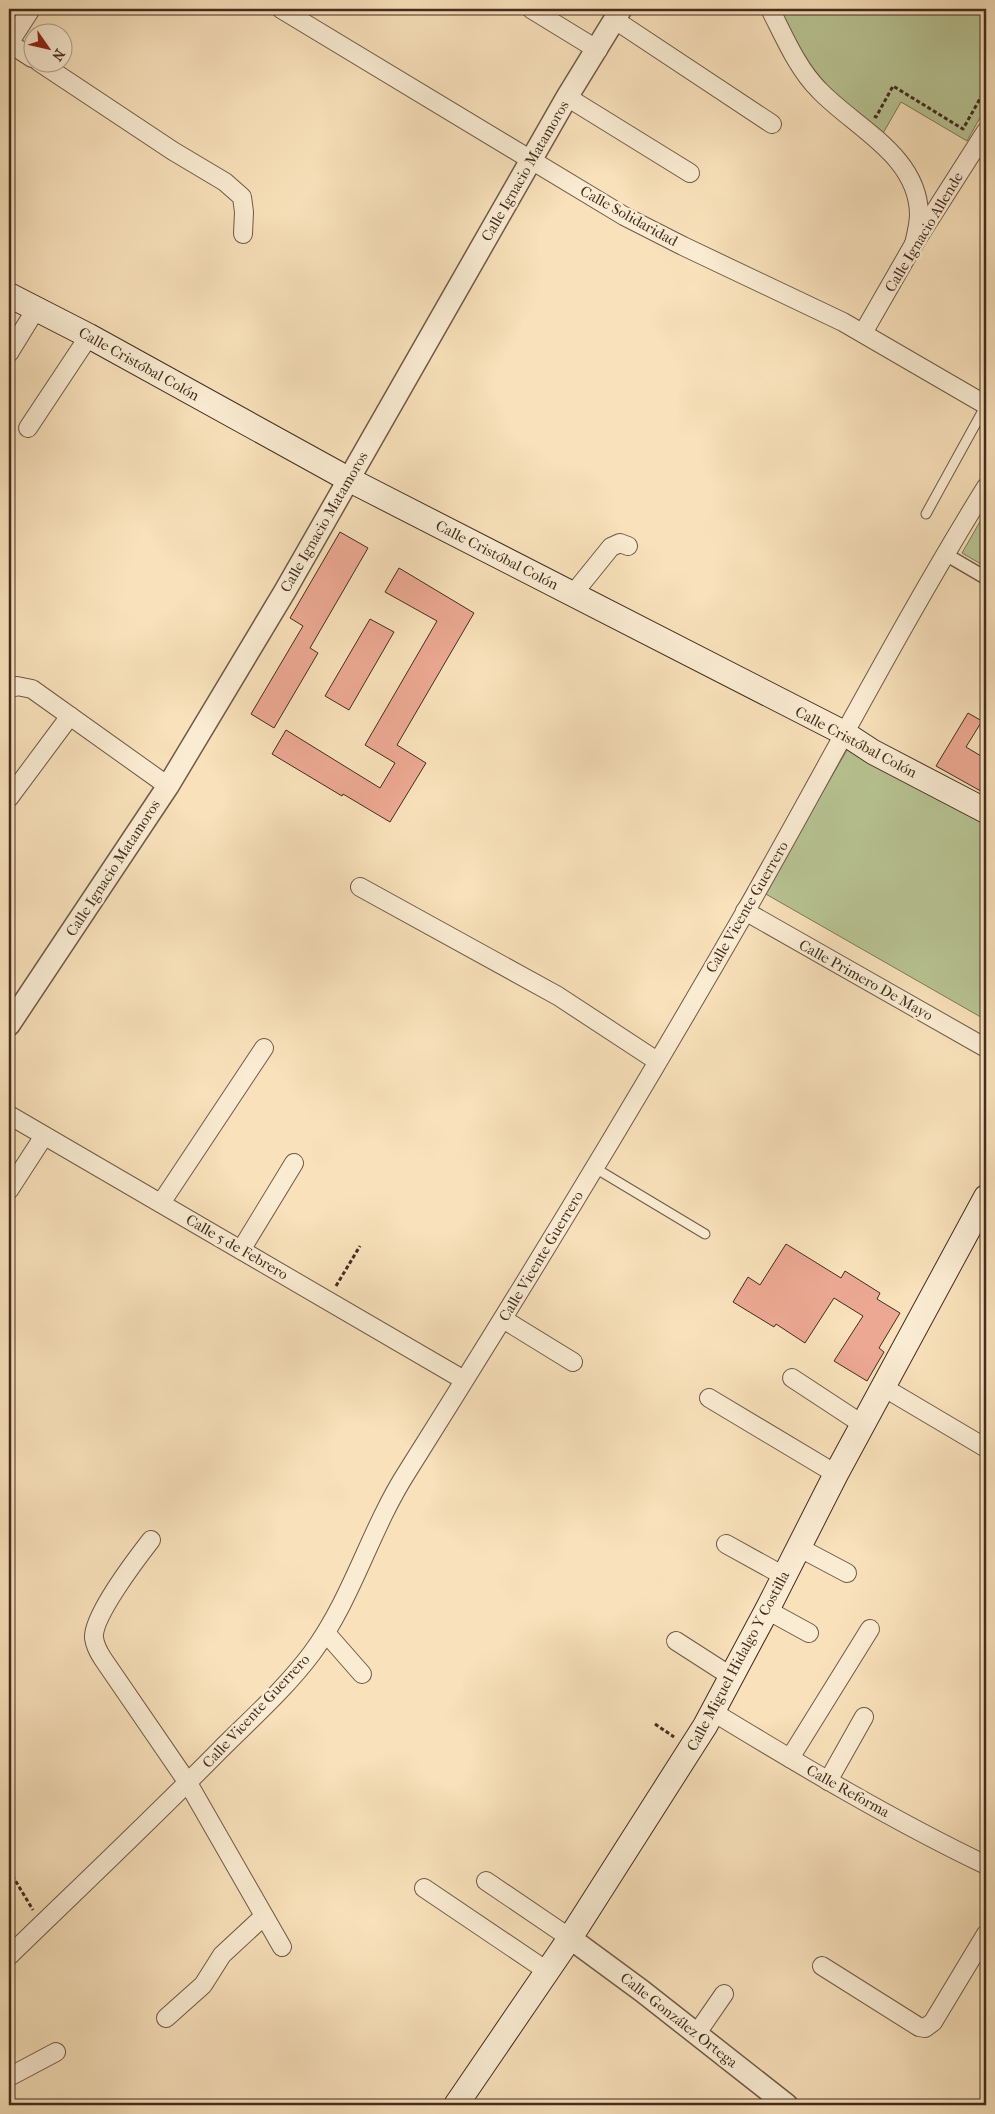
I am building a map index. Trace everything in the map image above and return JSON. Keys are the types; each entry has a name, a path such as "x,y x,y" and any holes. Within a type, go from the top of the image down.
{"main road":[{"name":"Calle Cristóbal Colón","path":"9,295 89,336 348,479 844,734 873,752 986,811"},
{"name":"Calle Miguel Hidalgo Y Costilla","path":"456,2105 570,1938 713,1712 862,1424 986,1197"}],"street":[{"path":"22,51 9,43 31,9"},
{"name":"Calle Solidaridad","path":"281,9 624,216 863,333 986,405"},
{"path":"532,9 598,50"},
{"path":"770,9 800,67 818,90 881,143 899,162 911,184 916,200 918,214 914,244"},
{"path":"618,14 772,124"},
{"name":"Calle Ignacio Matamoros","path":"9,1025 168,786 284,591 567,97 598,50 618,14"},
{"path":"54,72 173,151 225,182 242,197 244,212 242,234"},
{"path":"567,97 690,173"},
{"name":"Calle Ignacio Allende","path":"863,333 914,244 986,131"},
{"path":"9,354 36,309"},
{"path":"28,428 89,336"},
{"name":"Calle Vicente Guerrero","path":"9,1956 188,1783 293,1676 326,1633 348,1593 392,1494 503,1319 595,1168 745,911 945,554 986,487"},
{"path":"573,594 611,547 620,543 628,546"},
{"path":"945,554 986,578"},
{"path":"9,688 17,686 32,689 168,786"},
{"path":"9,798 70,716"},
{"path":"360,887 558,996 658,1061"},
{"name":"Calle Primero De Mayo","path":"745,911 986,1048"},
{"path":"161,1203 264,1048"},
{"name":"Calle 5 de Febrero","path":"9,1115 464,1380"},
{"path":"9,1190 44,1136"},
{"path":"241,1250 294,1163"},
{"path":"503,1319 573,1362"},
{"path":"792,1378 862,1424"},
{"path":"882,1387 986,1448"},
{"path":"709,1398 836,1474"},
{"path":"151,1540 119,1584 95,1626 94,1637 103,1660 188,1783 282,1947"},
{"path":"726,1544 784,1576"},
{"path":"798,1547 847,1573"},
{"path":"767,1610 809,1633"},
{"path":"790,1758 870,1629"},
{"path":"326,1633 362,1674"},
{"path":"676,1641 732,1677"},
{"name":"Calle Reforma","path":"713,1712 828,1781 932,1838 986,1865"},
{"path":"828,1781 864,1717"},
{"path":"486,1881 570,1938"},
{"path":"424,1888 547,1971"},
{"path":"166,2018 203,1985 222,1954 264,1916"},
{"path":"822,1966 919,2027 924,2028 933,2022 986,1934"},
{"name":"Calle González Ortega","path":"570,1938 787,2105"},
{"path":"697,2034 724,1994"},
{"path":"9,2077 56,2052"}],"lane":[{"path":"926,514 986,405"},
{"path":"595,1168 706,1234"}],"path":[{"path":"869,111 876,117 893,86 963,129 986,88"},
{"path":"328,1300 360,1246"},
{"path":"9,1870 42,1924"}],"green space":[{"path":"759,9 986,9 986,107 967,141 901,102 882,135 803,65 778,30"},
{"path":"986,511 986,567 962,553"},
{"path":"850,745 986,824 986,1020 764,893"}],"building":[{"path":"340,532 368,548 310,648 318,653 274,728 251,714 303,626 290,618"},
{"path":"399,568 474,613 397,745 426,763 390,822 272,754 286,730 380,788 395,763 365,745 437,621 385,592"},
{"path":"370,619 394,632 349,710 325,696"},
{"path":"968,713 982,721 966,747 986,759 986,794 936,766"},
{"path":"786,1244 841,1278 845,1271 880,1293 877,1299 900,1313 879,1348 884,1352 867,1381 834,1361 863,1316 834,1298 805,1343 776,1324 774,1327 733,1302 748,1277 760,1285"}]}
